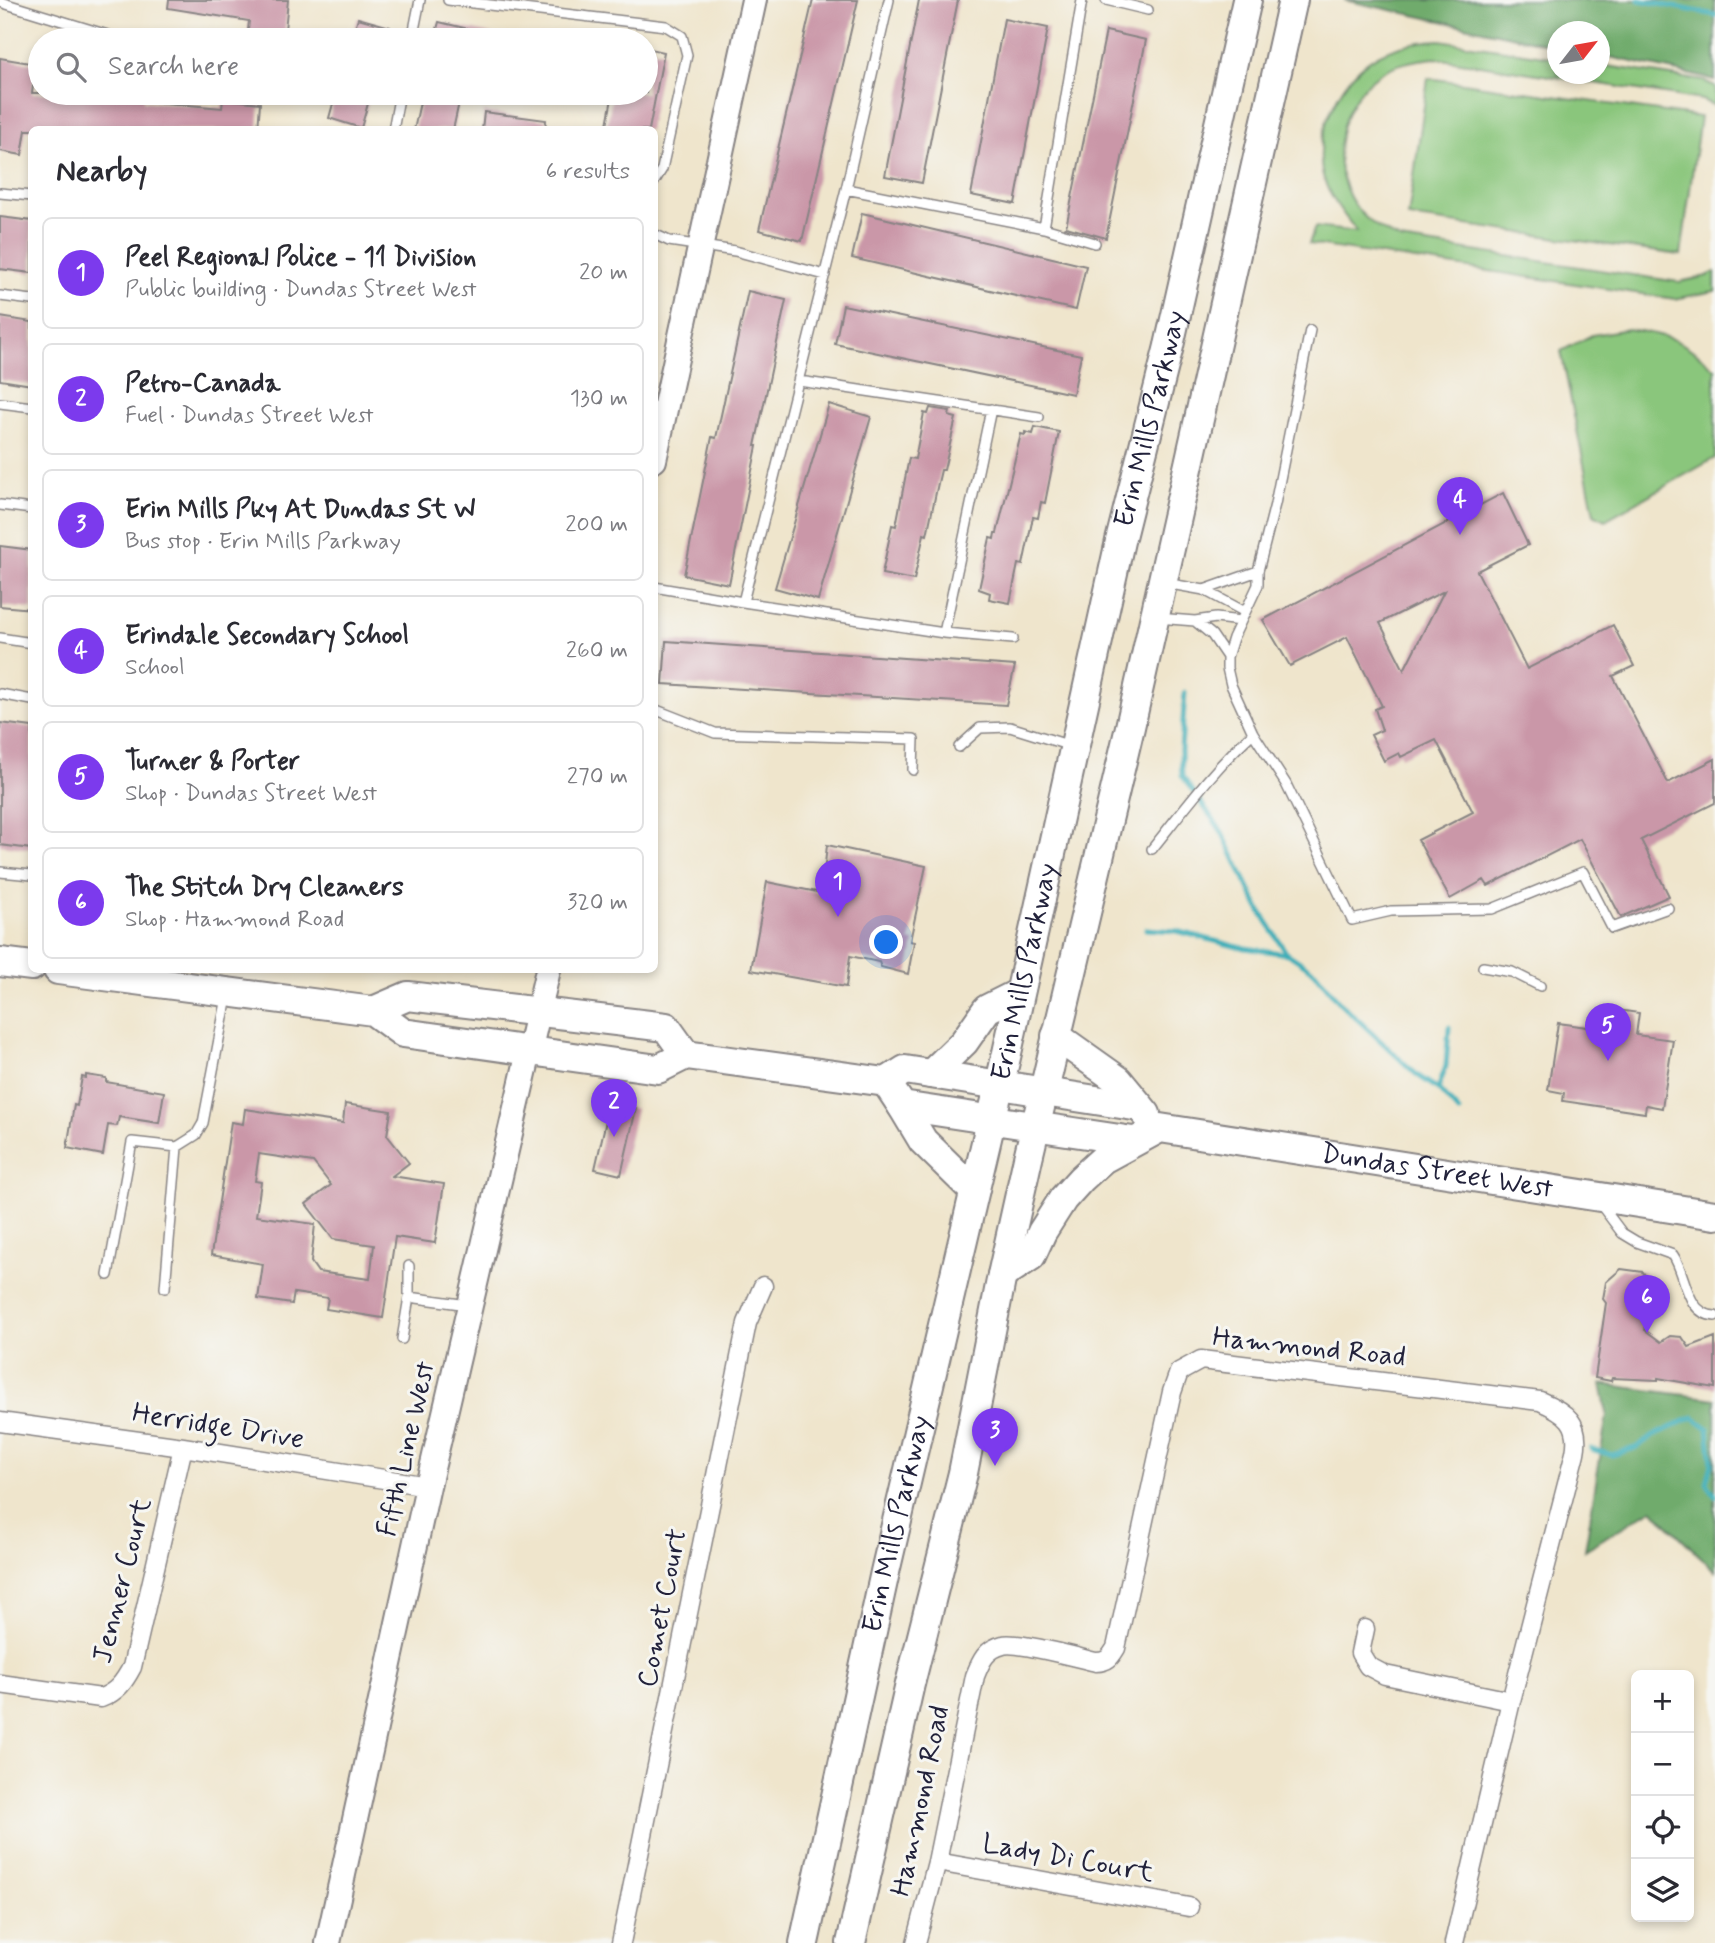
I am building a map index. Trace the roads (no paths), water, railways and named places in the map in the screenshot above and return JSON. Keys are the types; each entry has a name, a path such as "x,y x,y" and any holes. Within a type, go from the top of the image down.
{"main road":[{"name":"Erin Mills Parkway","path":"804,1943 885,1572 1000,1086 1120,541 1169,346 1247,0"},
{"name":"Erin Mills Parkway","path":"851,1943 910,1684 963,1473 1035,1125 1155,618 1293,0"},
{"path":"0,962 28,966"},
{"path":"90,973 373,1011 403,1033 658,1069 685,1055 886,1082 905,1070 1140,1107"},
{"path":"931,1074 964,1042 987,1009 1019,993"},
{"path":"373,1011 408,996 666,1027 685,1055"},
{"path":"1002,1275 1031,1256 1042,1232 1072,1187 1103,1158 1160,1128 1118,1080 1056,1036"},
{"path":"886,1082 923,1141 974,1191"},
{"path":"902,1106 1133,1141"},
{"name":"Dundas Street West","path":"1160,1128 1715,1215"}],"street":[{"path":"658,442 754,0"},
{"name":"Fifth Line West","path":"328,1943 428,1486 547,973"},
{"name":"Comet Court","path":"621,1943 747,1323 763,1286"},
{"name":"Hammond Road","path":"916,1943 937,1862 975,1676 981,1659 993,1649 1008,1644 1096,1662 1110,1658 1116,1648 1172,1392 1179,1372 1201,1360 1540,1401 1557,1408 1568,1417 1574,1427 1576,1446 1511,1701 1454,1943"},
{"name":"Herridge Drive","path":"0,1422 183,1447 428,1486"},
{"name":"Jenner Court","path":"0,1684 100,1698 114,1693 125,1681 132,1667 183,1447"},
{"path":"1365,1629 1360,1653 1368,1666 1377,1671 1400,1679 1511,1701"},
{"name":"Lady Di Court","path":"937,1862 1189,1907"}],"lane":[{"path":"414,28 420,0"},
{"path":"449,0 666,26 682,36 687,55 662,169 658,176"},
{"path":"743,602 846,189 889,0"},
{"path":"1044,228 1082,0"},
{"path":"1106,0 1148,10"},
{"path":"0,2 85,28"},
{"path":"394,126 398,105"},
{"path":"846,189 1044,228 1095,243"},
{"path":"0,193 28,196"},
{"path":"658,236 669,241 736,251 825,275"},
{"path":"0,296 28,300"},
{"path":"1310,330 1258,571 1258,585 1227,657 1227,668 1231,685 1253,733 1286,784 1352,920 1391,911 1492,909 1583,872 1612,928 1668,908"},
{"path":"799,381 1039,416"},
{"path":"0,403 28,406"},
{"path":"944,633 991,409"},
{"path":"0,505 28,508"},
{"path":"1203,590 1258,571"},
{"path":"1162,582 1203,590 1243,617"},
{"path":"658,588 944,633 1013,639"},
{"path":"1155,618 1195,621 1243,617"},
{"path":"1195,621 1212,635 1227,657"},
{"path":"0,638 28,642"},
{"path":"0,694 28,699"},
{"path":"658,711 715,733 914,739 913,770"},
{"path":"959,747 980,727 1010,727 1076,748"},
{"path":"1152,849 1200,789 1253,733"},
{"path":"0,872 28,875"},
{"path":"1483,967 1512,972 1540,986"},
{"path":"108,1275 132,1142 177,1147 196,1135 203,1123 228,992"},
{"path":"165,1288 177,1147"},
{"path":"1594,1196 1622,1233 1637,1242 1673,1255 1697,1309 1715,1316"},
{"path":"402,1339 409,1297 409,1266"},
{"path":"409,1297 470,1305"}],"waterway":[{"path":"1639,0 1715,15"},
{"path":"1185,692 1182,776 1222,832 1258,907 1287,954"},
{"path":"1146,929 1177,931 1238,947 1288,954 1315,972 1340,1003 1417,1075 1438,1089 1459,1112"},
{"path":"1438,1089 1446,1066 1449,1027"},
{"path":"1591,1449 1612,1455 1635,1448 1693,1417 1708,1428 1712,1463 1707,1483 1715,1496"}],"place":[{"name":"Erindale Secondary School","path":"1460,535"},
{"name":"Peel Regional Police - 11 Division","path":"838,917"},
{"name":"Turner & Porter","path":"1608,1061"},
{"name":"Petro-Canada","path":"614,1137"},
{"name":"The Stitch Dry Cleaners","path":"1647,1333"},
{"name":"Erin Mills Pky At Dundas St W","path":"995,1466"}]}
